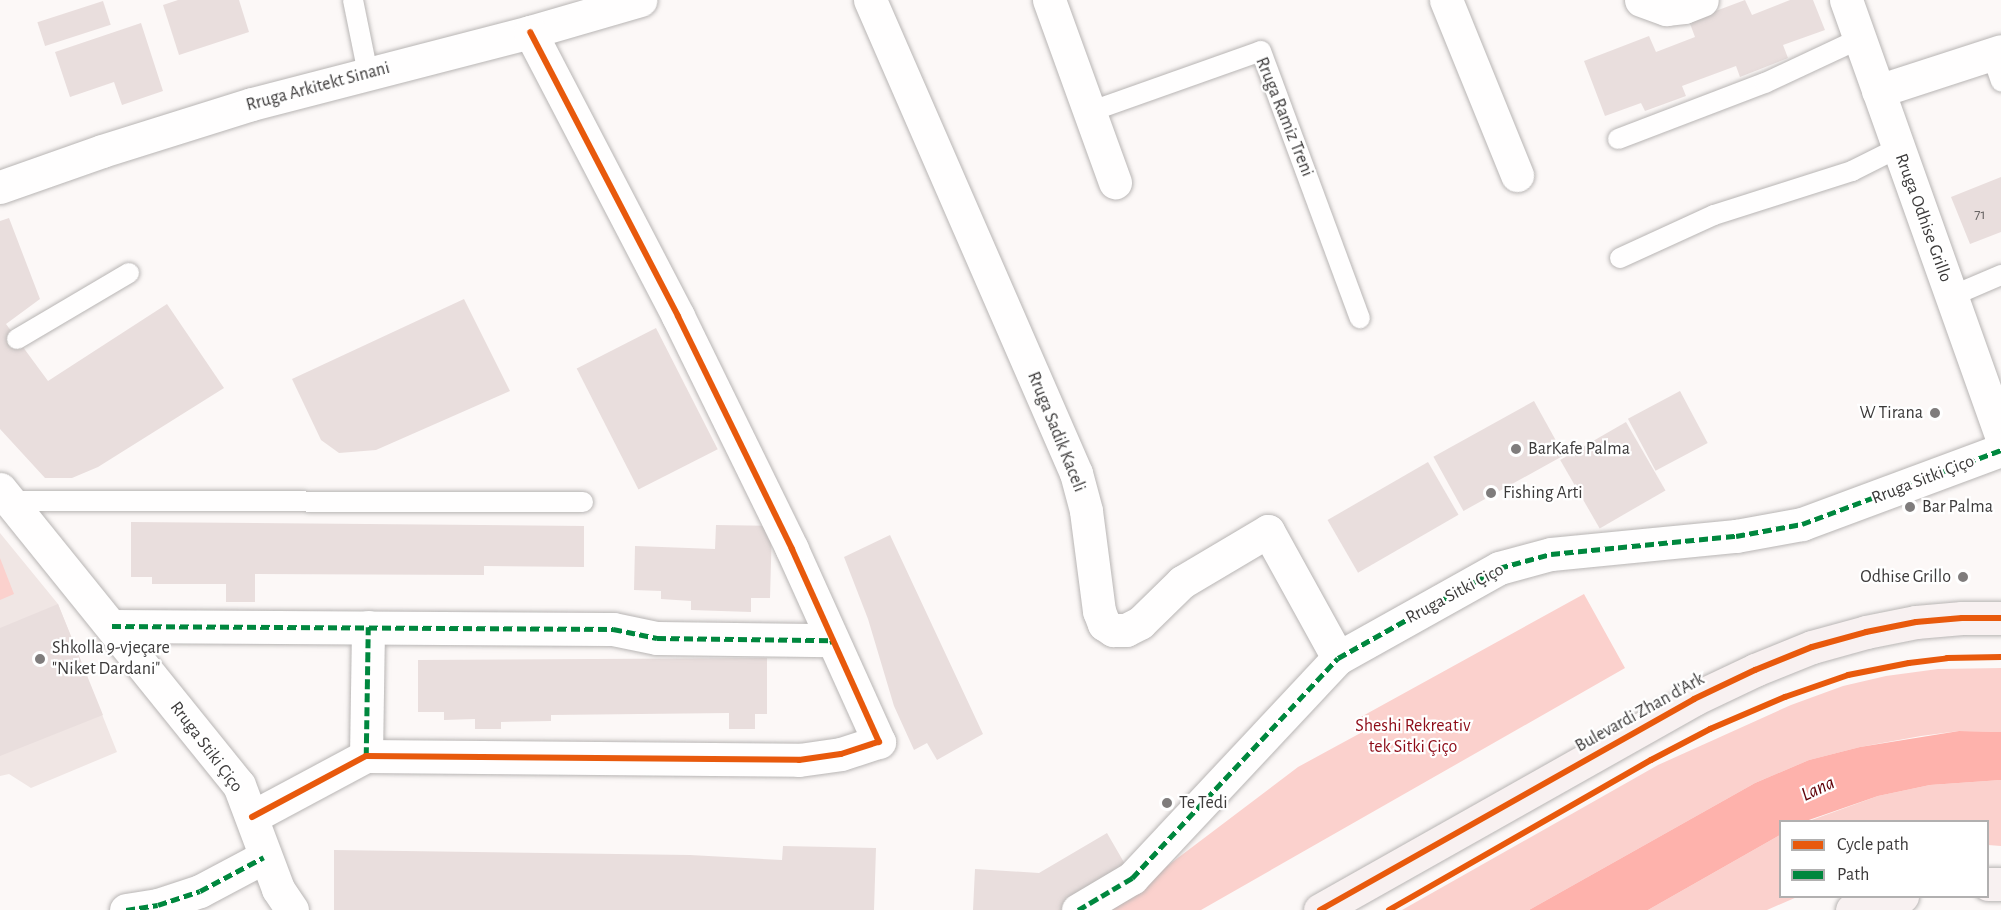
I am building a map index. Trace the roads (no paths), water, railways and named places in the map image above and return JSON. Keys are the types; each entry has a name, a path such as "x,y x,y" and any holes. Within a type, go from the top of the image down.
{"main road":[{"name":"Bulevardi Zhan d'Ark","path":"1320,910 1694,699 1755,670 1812,647 1866,632 1916,622 1962,618 2001,618"},
{"path":"1852,910 1898,898"}],"street":[{"name":"Rruga Arkitekt Sinani","path":"0,187 168,129 368,74 530,33 640,0"},
{"name":"Rruga Sadik Kaceli","path":"870,0 1076,473 1086,511 1099,611 1104,624 1113,630 1126,630 1140,623 1182,582 1268,531 1338,658"},
{"path":"1049,0 1115,182"},
{"path":"1446,0 1517,175"},
{"path":"1641,0 1666,9 1684,7 1702,0"},
{"name":"Rruga Odhise Grillo","path":"1846,0 2001,436"},
{"path":"252,817 366,756 799,760 841,754 879,742 792,549 678,316 530,33"},
{"path":"1878,91 1998,62"},
{"name":"Rruga Sitki Çiço","path":"1078,910 1132,878 1338,658 1499,568 1551,554 1736,536 1802,524 2001,450"},
{"name":"Rruga Stiki Çiço","path":"5,495 239,785 264,857 278,889 292,910"},
{"path":"112,626 613,629 657,638 832,640"},
{"path":"366,756 368,627"},
{"path":"126,910 158,904 200,891 264,857"}],"lane":[{"path":"353,0 368,74"},
{"path":"1618,139 1765,83 1859,39"},
{"name":"Rruga Ramiz Treni","path":"1089,112 1261,51 1360,318"},
{"path":"1620,258 1714,215 1852,171 1898,148"},
{"path":"17,339 129,273"},
{"path":"1952,296 2001,275"},
{"path":"5,495 583,502"}],"water":[{"name":"Lana","path":"1959,731 2001,732 2001,780 1930,785 1878,796 1809,820 1779,820 1779,836 1648,910 1529,910 1755,783 1809,760 1860,747"}],"place":[{"name":"W Tirana","path":"1935,413"},
{"name":"BarKafe Palma","path":"1516,449"},
{"name":"Fishing Arti","path":"1491,493"},
{"name":"Bar Palma","path":"1910,507"},
{"name":"Odhise Grillo","path":"1963,577"},
{"name":"Shkolla 9-vjeçare \"Niket Dardani\"","path":"40,659"},
{"name":"Te Tedi","path":"1167,803"}],"park label":[{"name":"Sheshi Rekreativ tek Sitki Çiço","path":"1413,737"}]}
